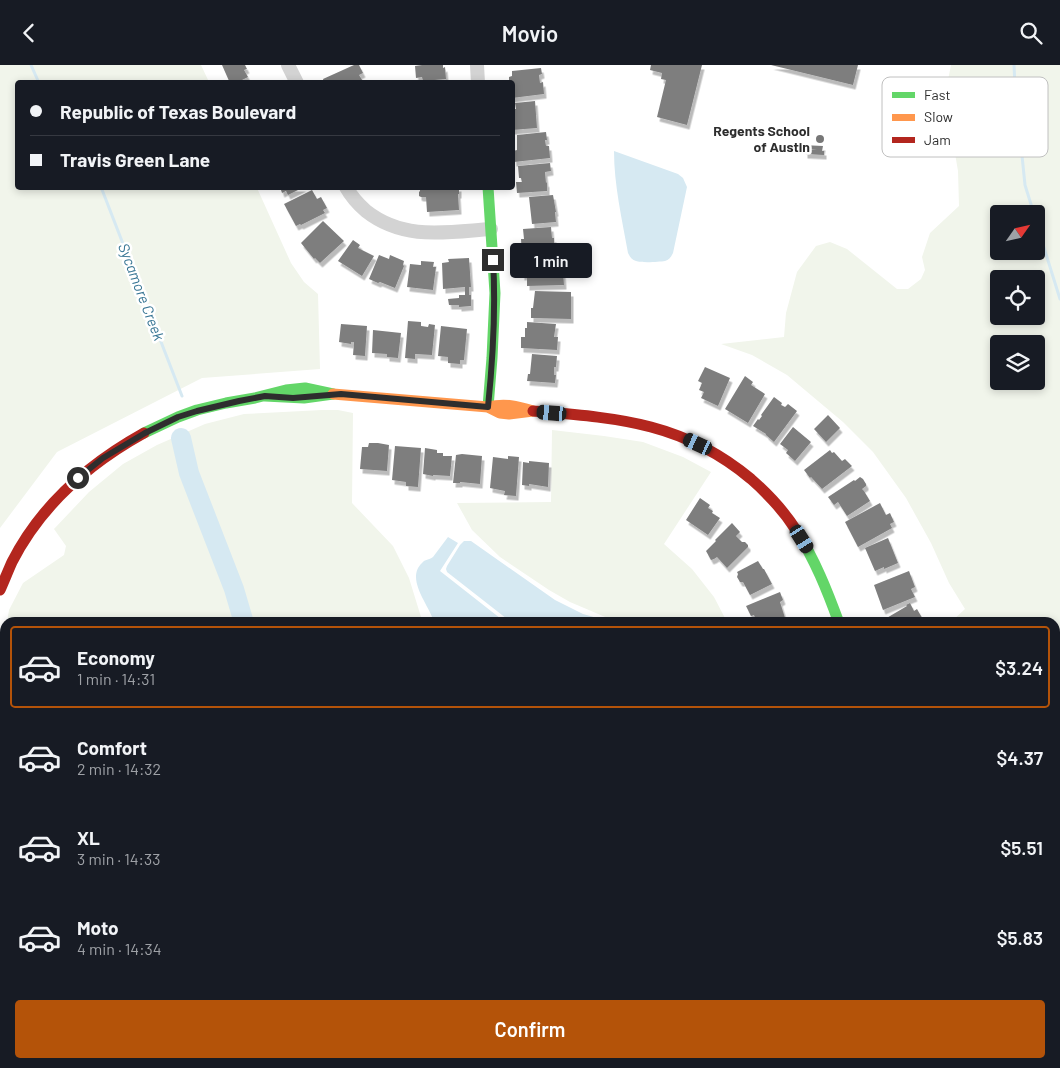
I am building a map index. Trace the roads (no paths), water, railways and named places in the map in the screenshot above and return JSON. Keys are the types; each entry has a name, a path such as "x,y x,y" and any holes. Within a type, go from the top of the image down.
{"street":[{"path":"288,65 295,80"},
{"path":"477,65 478,80"},
{"path":"348,190 359,205 373,216 386,224 398,228 423,233 492,229"},
{"path":"488,190 492,229 495,321 488,407"},
{"path":"0,590 26,539 48,509 67,489 103,458 145,433 178,417 218,405 265,396 304,398 333,394 488,407 500,413 509,414 533,411 609,418 644,424 682,436 729,462 762,489 787,517 797,530 817,565 838,617"}],"waterway":[{"name":"Sycamore Creek","path":"31,65 38,80"},
{"path":"1014,65 1015,77"},
{"path":"1022,157 1025,185 1031,205"},
{"name":"Sycamore Creek","path":"102,190 182,396"},
{"path":"1045,251 1060,299"},
{"name":"Sycamore Creek","path":"181,438 189,473 234,589 242,617"}],"place":[{"name":"Regents School of Austin","path":"820,139"}]}
